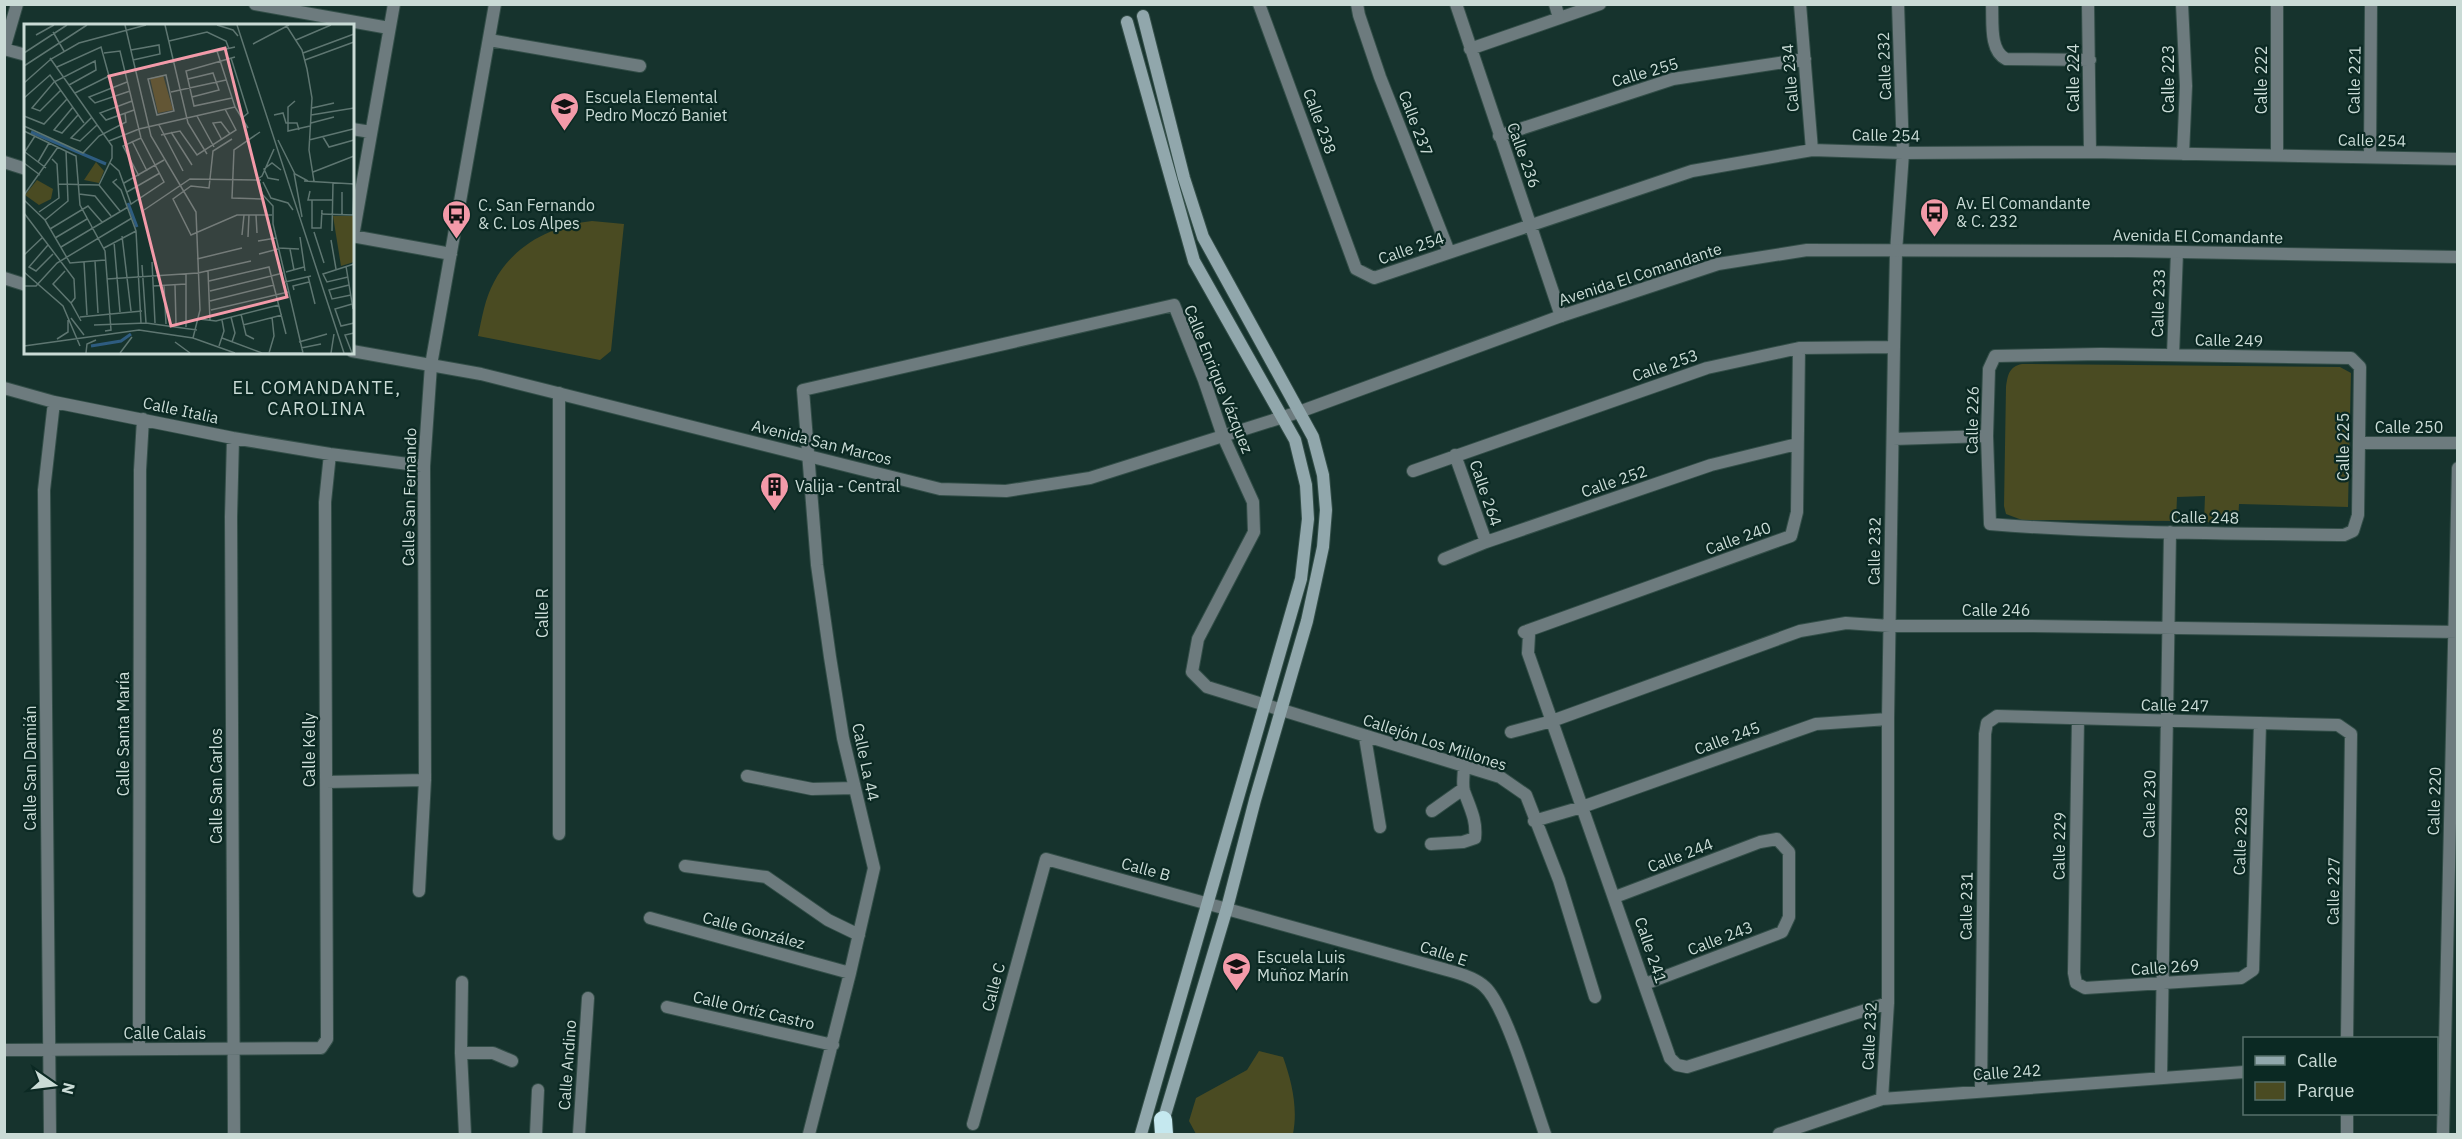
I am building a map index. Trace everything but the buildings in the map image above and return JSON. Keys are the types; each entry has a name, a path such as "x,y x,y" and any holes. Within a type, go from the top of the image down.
{"main road":[{"path":"1143,16 1184,178 1203,237 1313,437 1323,475 1326,510 1318,575 1255,800 1232,910 1162,1130"},
{"path":"1127,22 1194,261 1295,440 1306,485 1308,519 1301,579 1141,1134"}],"street":[{"path":"17,4 4,49 24,54"},
{"path":"255,4 389,28"},
{"path":"354,230 394,4"},
{"name":"Calle San Fernando","path":"419,891 424,780 424,466 431,365 495,4"},
{"name":"Calle 238","path":"1259,4 1350,250"},
{"name":"Calle 237","path":"1357,4 1380,77 1449,252"},
{"name":"Calle 236","path":"1456,4 1561,316"},
{"path":"1555,4 1559,18"},
{"path":"1470,49 1559,18 1578,8 1600,4"},
{"name":"Calle 234","path":"1800,4 1812,150"},
{"name":"Calle 232","path":"1882,1098 1888,1003 1887,719 1896,252 1903,153 1898,4"},
{"path":"1992,4 1995,48 1999,55 2006,59 2090,60"},
{"name":"Calle 224","path":"2088,4 2090,152"},
{"name":"Calle 223","path":"2182,4 2186,86 2183,154"},
{"name":"Calle 222","path":"2277,4 2277,155"},
{"name":"Calle 221","path":"2370,157 2371,4"},
{"path":"1127,22 1143,16"},
{"path":"489,40 640,66"},
{"name":"Calle 255","path":"1499,136 1673,79 1805,59"},
{"path":"354,129 371,132"},
{"name":"Calle 254","path":"1350,250 1356,269 1374,278 1692,171 1812,150 1903,153 2090,152 2457,159"},
{"path":"4,162 24,168"},
{"path":"354,236 451,254"},
{"name":"Avenida El Comandante","path":"1281,418 1561,316 1718,264 1807,250 2177,252 2457,257"},
{"name":"Calle 233","path":"2173,355 2177,252"},
{"path":"4,278 24,284"},
{"name":"Calle Enrique Vázquez","path":"803,390 1174,305 1204,380 1223,436 1253,502 1254,532 1198,639 1192,672 1207,687 1264,706"},
{"name":"Calle 253","path":"1455,455 1707,368 1799,348 1894,347"},
{"name":"Calle 240","path":"1529,635 1524,632 1791,536 1797,512 1799,348"},
{"name":"Avenida San Marcos","path":"354,351 482,374 940,489 1006,491 1090,478 1281,418"},
{"name":"Calle 249","path":"2101,354 2351,358 2356,362"},
{"name":"Calle 226","path":"2056,530 1990,524 1987,436 1989,369 1995,356 2101,354"},
{"name":"Calle 225","path":"2353,531 2358,515 2360,444 2360,367 2356,362"},
{"name":"Calle Italia","path":"4,388 54,402 233,438 424,466"},
{"name":"Calle La 44","path":"803,390 817,565 839,717 874,868 809,1134"},
{"name":"Calle R","path":"559,393 559,834"},
{"name":"Calle San Damián","path":"51,1134 44,490 54,402"},
{"name":"Calle Santa María","path":"139,1049 140,470 143,419"},
{"path":"1893,439 1987,436"},
{"name":"Calle San Carlos","path":"233,438 231,540 234,1134"},
{"name":"Calle 250","path":"2360,444 2457,443"},
{"name":"Calle 252","path":"1444,558 1711,465 1797,444"},
{"name":"Calle Kelly","path":"325,1046 327,1039 325,502 330,454"},
{"path":"1413,471 1455,455"},
{"name":"Calle 264","path":"1455,455 1486,542"},
{"name":"Calle 220","path":"2443,1134 2440,1061 2456,632 2457,468"},
{"name":"Calle 248","path":"2056,530 2344,535 2353,531"},
{"name":"Calle 230","path":"2161,1077 2170,532"},
{"name":"Calle 246","path":"1510,732 1552,721 1800,631 1846,623 1890,626 2456,632"},
{"name":"Calle 241","path":"1529,635 1528,653 1670,1058 1677,1065 1687,1067 1888,1003"},
{"name":"Callejón Los Millones","path":"1264,706 1282,709 1365,737 1500,777 1526,795 1534,821 1559,880 1595,997"},
{"name":"Calle 247","path":"1987,723 1997,716 2338,725 2351,734 2351,744"},
{"name":"Calle 245","path":"1534,821 1582,807 1816,724 1887,719"},
{"name":"Calle 229","path":"2074,973 2078,719"},
{"name":"Calle 231","path":"1981,1090 1985,734 1987,723"},
{"name":"Calle 228","path":"2253,959 2260,723"},
{"path":"1365,737 1380,827"},
{"name":"Calle 227","path":"2347,1037 2351,744"},
{"path":"1431,844 1463,842 1475,838 1476,826 1472,808 1463,789 1464,766"},
{"path":"747,776 812,789 854,788"},
{"path":"326,782 424,780"},
{"path":"1432,812 1463,789"},
{"name":"Calle 244","path":"1615,897 1756,843 1777,839 1789,852 1788,917 1782,932 1774,935"},
{"name":"Calle B","path":"1046,859 1232,910"},
{"name":"Calle C","path":"973,1124 1046,859"},
{"path":"685,866 766,877 828,920 859,934"},
{"name":"Calle E","path":"1232,910 1461,974 1485,987 1500,1007 1545,1134"},
{"name":"Calle González","path":"650,918 850,973"},
{"name":"Calle 243","path":"1645,984 1774,935"},
{"name":"Calle 269","path":"2074,973 2076,983 2085,988 2241,978 2253,970 2253,959"},
{"path":"462,982 461,1053 465,1134"},
{"name":"Calle Andino","path":"579,1134 588,998"},
{"name":"Calle Ortíz Castro","path":"667,1007 832,1045"},
{"name":"Calle Calais","path":"4,1050 234,1050 321,1048 325,1046"},
{"path":"461,1053 492,1053 512,1061"},
{"name":"Calle 242","path":"1779,1134 1882,1098 2243,1072"},
{"path":"536,1134 538,1090"},
{"path":"2347,1115 2347,1134"}],"green space":[{"path":"592,221 624,224 611,351 600,360 478,336 491,288 512,257 523,247 549,232"},
{"path":"2022,364 2340,367 2351,373 2348,507 2239,504 2238,523 2204,522 2205,496 2177,497 2176,521 2022,520 2006,514 2004,506 2006,387 2010,372 2014,367"},
{"path":"1259,1051 1283,1057 1293,1095 1295,1115 1293,1134 1196,1134 1189,1121 1196,1098 1247,1070"}],"place":[{"name":"Escuela Elemental Pedro Moczó Baniet","path":"564,132"},
{"name":"Av. El Comandante & C. 232","path":"1935,238"},
{"name":"C. San Fernando & C. Los Alpes","path":"457,240"},
{"name":"Valija - Central","path":"774,512"},
{"name":"Escuela Luis Muñoz Marín","path":"1236,992"}],"district":[{"name":"EL COMANDANTE, CAROLINA","path":"317,398"}]}
